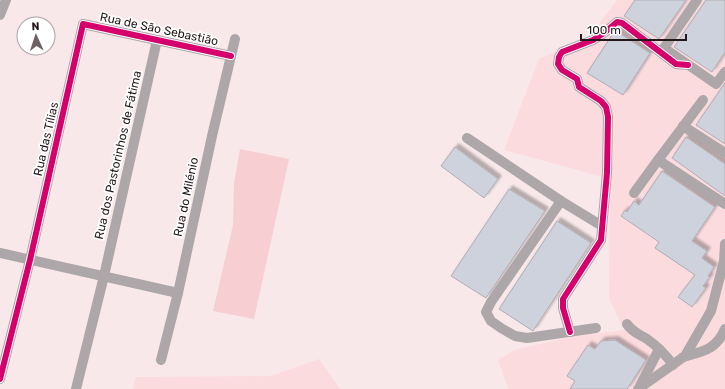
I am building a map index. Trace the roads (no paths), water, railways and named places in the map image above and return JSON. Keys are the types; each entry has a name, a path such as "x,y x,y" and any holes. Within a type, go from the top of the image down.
{"street":[{"path":"0,15 6,0"},
{"path":"697,0 664,48 716,84 725,72"},
{"path":"570,332 563,308 563,299 601,240 607,173 608,117 606,107 601,101 579,87 577,79 562,70 558,64 559,57 562,52 593,40 617,22 622,23 676,64 688,65"},
{"name":"Rua de São Sebastião","path":"83,24 231,56"},
{"name":"Rua das Tílias","path":"0,379 30,260 83,24"},
{"name":"Rua do Milénio","path":"161,360 178,293 210,143 235,39"},
{"name":"Rua dos Pastorinhos de Fátima","path":"76,389 104,276 157,40"},
{"path":"634,193 703,100"},
{"path":"683,126 725,153"},
{"path":"467,138 561,201 602,226"},
{"path":"658,160 725,204"},
{"path":"561,201 491,302 486,312 491,321 501,328 515,336 527,338 596,328"},
{"path":"683,357 712,311 724,261 725,244"},
{"path":"0,253 178,293"},
{"path":"627,324 631,330 649,340 667,356 673,365"},
{"path":"639,388 683,357 716,345 725,329"},
{"path":"639,388 659,349"}]}
